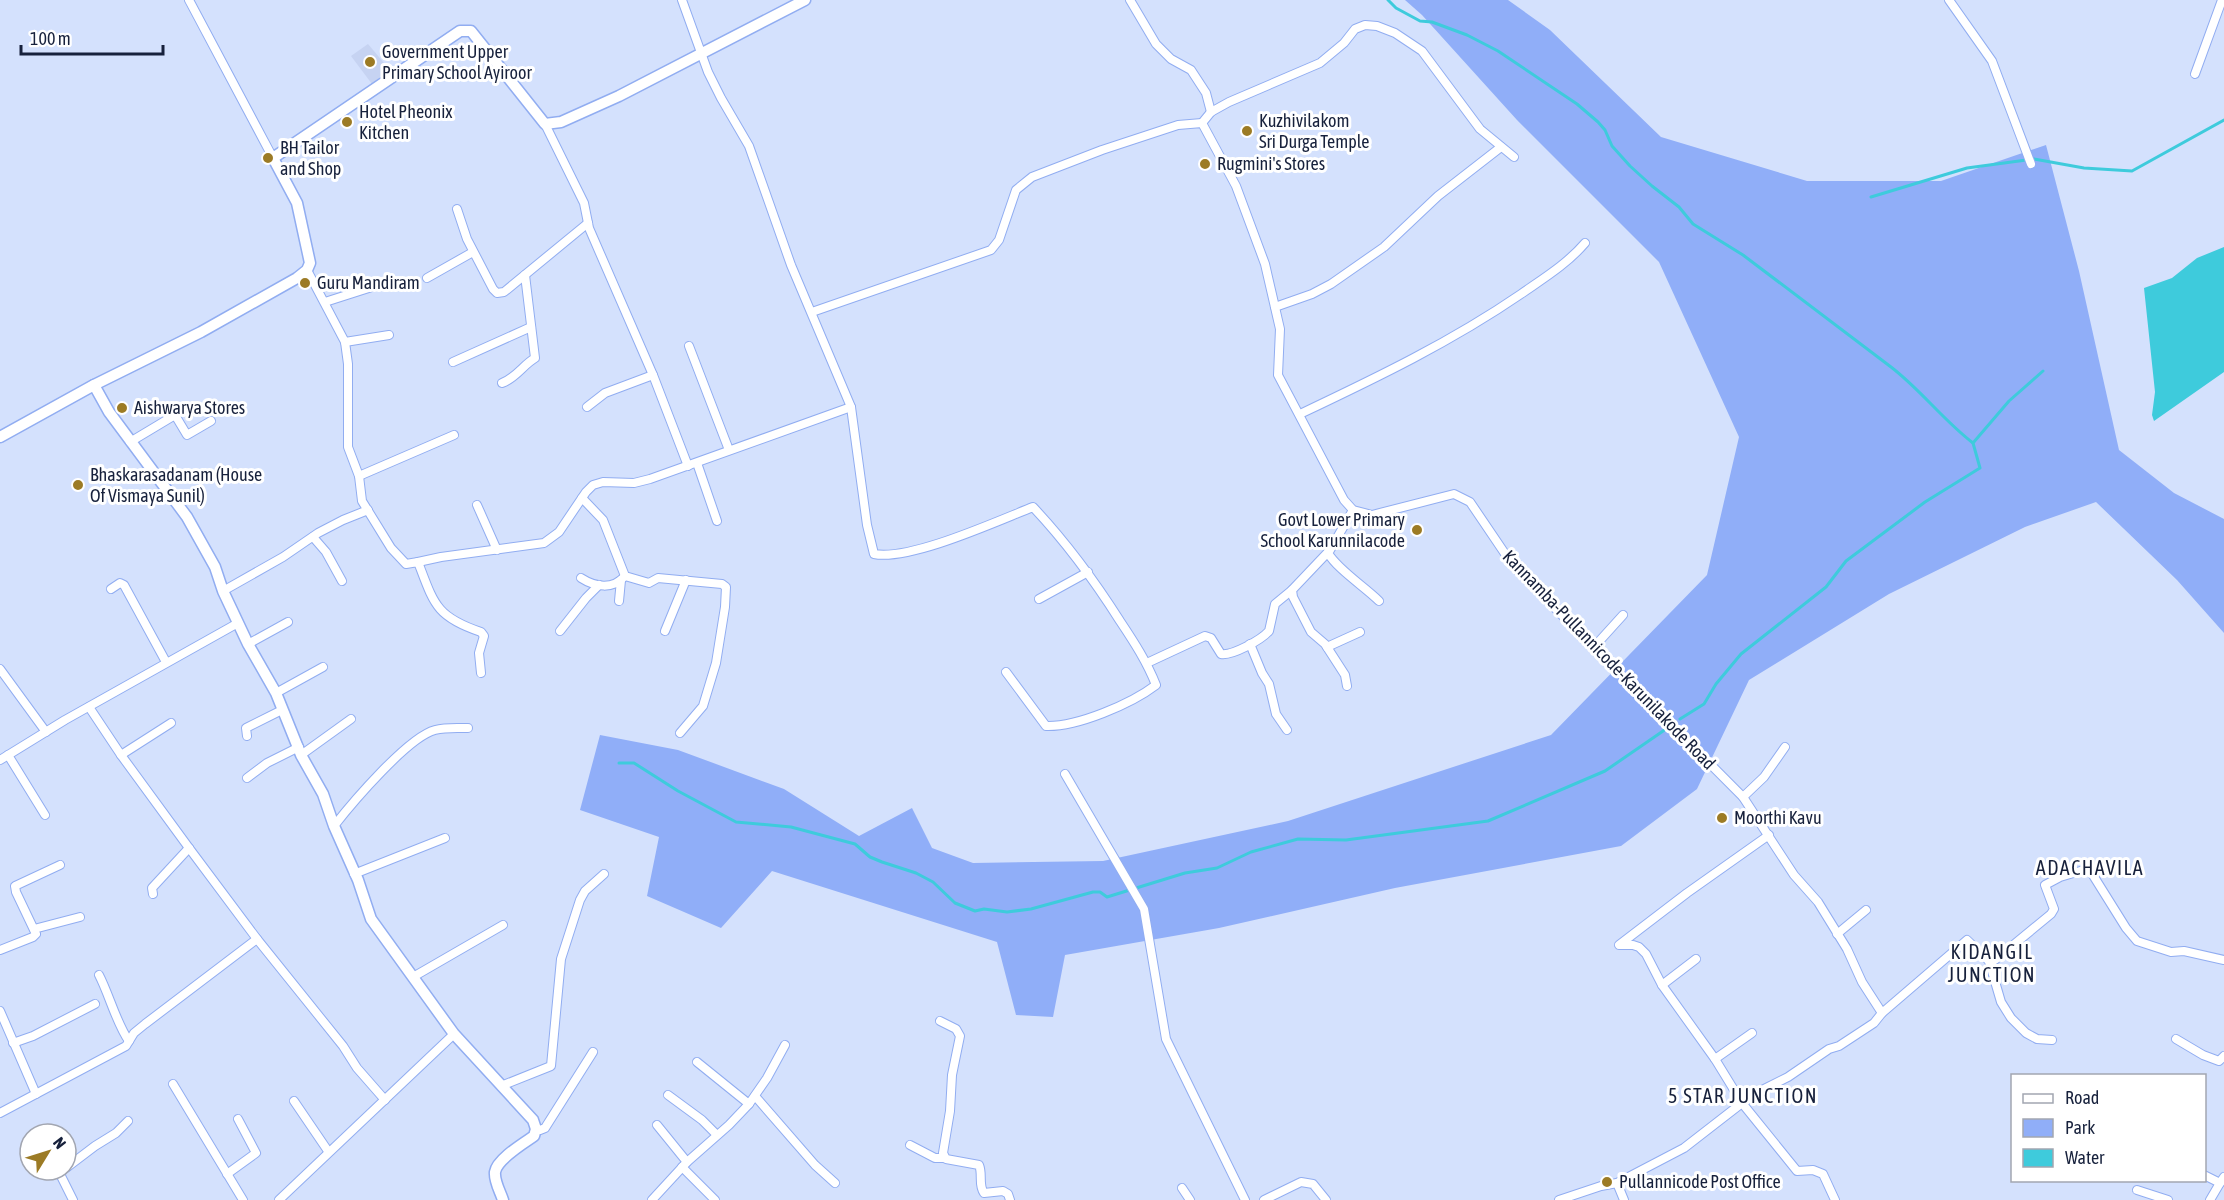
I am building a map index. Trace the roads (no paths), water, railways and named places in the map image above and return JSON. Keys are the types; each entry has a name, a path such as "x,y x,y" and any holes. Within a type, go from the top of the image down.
{"main road":[{"path":"0,437 94,385 201,332 297,278 307,270 310,263 297,202 273,158 460,31 471,31 545,124 561,122 619,96 805,0"},
{"path":"94,385 130,442 187,517 215,567 238,623 276,693 300,751 323,794 371,919 454,1034 533,1120 536,1129 534,1136 496,1167 495,1173 502,1200"}],"street":[{"path":"189,0 273,158"},
{"path":"682,0 701,53 721,98 749,146 791,265 851,407 867,525 874,554 882,556 915,550 959,537 1033,507 1067,544 1088,572 1147,663 1156,686 1146,694 1123,705 1061,726 1046,726 1006,672"},
{"path":"1130,0 1156,44 1171,59 1191,70 1206,93 1211,112"},
{"path":"1949,0 1992,61 2031,164"},
{"path":"2194,74 2222,0"},
{"path":"812,312 990,250 999,240 1016,190 1032,177 1101,150 1178,125 1202,123 1211,112 1259,88 1320,63 1344,43 1355,29 1365,25 1395,33 1422,51 1480,129 1514,157"},
{"path":"1147,663 1205,636 1211,638 1221,654 1226,655 1250,644 1269,631 1275,604 1328,553 1353,510 1344,500 1278,375 1280,329 1265,264 1236,186 1202,123"},
{"path":"545,124 584,203 588,223 653,375 688,466"},
{"path":"1275,307 1312,294 1331,284 1384,247 1438,196 1501,147"},
{"path":"457,209 473,252 497,293 504,292 588,223"},
{"path":"1300,414 1436,347 1570,261 1586,243"},
{"path":"427,278 473,252"},
{"path":"307,270 345,342 348,364 348,447 359,476 362,501 391,549 406,564 544,543 558,532 590,487 599,483 634,483 697,463 851,407"},
{"path":"502,383 515,376 535,358 525,275"},
{"path":"325,302 375,286"},
{"path":"453,362 531,327"},
{"path":"345,342 389,335"},
{"path":"689,346 729,450"},
{"path":"587,407 605,393 653,375"},
{"path":"130,442 175,414 187,435 211,421"},
{"path":"359,476 454,435"},
{"path":"697,463 717,521"},
{"name":"Kannamba-Pullannicode-Karunilakode Road","path":"1353,510 1372,515 1454,494 1470,502 1514,567 1743,797 1794,875 1818,902 1847,949 1862,982 1882,1013"},
{"path":"582,498 603,520 623,578 619,601"},
{"path":"477,505 497,550"},
{"path":"223,591 343,520 368,510"},
{"path":"313,537 326,552 342,581"},
{"path":"1328,553 1332,560 1379,601"},
{"path":"418,562 432,598 448,619 481,632 484,636 479,653 481,673"},
{"path":"1039,599 1088,572"},
{"path":"581,578 599,585 609,585 623,578 649,583 658,578 725,585 727,590 716,663 703,706 680,733"},
{"path":"665,631 686,580"},
{"path":"111,589 120,583 124,585 166,662"},
{"path":"560,631 599,585"},
{"path":"1292,590 1293,597 1311,632 1328,648 1345,675 1347,686"},
{"path":"1594,647 1623,615"},
{"path":"248,644 288,622"},
{"path":"0,760 166,662 238,623"},
{"path":"1328,648 1360,632"},
{"path":"1250,644 1269,684 1276,714 1287,730"},
{"path":"276,693 322,667"},
{"path":"0,669 46,732"},
{"path":"89,707 121,756 257,939 343,1046 357,1068 385,1100"},
{"path":"247,736 246,728 282,710"},
{"path":"247,778 267,763 300,751 351,719"},
{"path":"121,756 171,723"},
{"path":"334,826 355,799 418,739 434,730 468,729"},
{"path":"1743,797 1764,777 1785,747"},
{"path":"8,755 22,781 45,814"},
{"path":"1065,774 1144,909 1166,1039 1245,1200"},
{"path":"1769,835 1619,945 1639,947 1646,954 1662,985 1715,1059 1742,1103 1797,1170 1813,1170 1822,1174 1833,1199"},
{"path":"354,874 445,838"},
{"path":"153,894 152,888 189,848"},
{"path":"0,950 36,936 15,886 60,865"},
{"path":"1989,961 1995,960 2051,914 2054,909 2045,885 2060,877 2087,869 2137,941 2172,952 2184,951 2224,960"},
{"path":"501,1086 551,1066 561,959 580,900 585,891 604,874"},
{"path":"1837,934 1866,910"},
{"path":"34,929 80,917"},
{"path":"412,977 503,925"},
{"path":"0,1113 126,1046 134,1033 145,1024 257,939"},
{"path":"1559,1200 1600,1186 1617,1183 1684,1148 1760,1091 1788,1077 1828,1049 1839,1046 1874,1023 1882,1013 1967,940 1989,961 2001,1002 2011,1018 2037,1040 2052,1040"},
{"path":"1662,985 1696,959"},
{"path":"99,975 111,999 123,1033 129,1041"},
{"path":"13,1043 33,1036 95,1004"},
{"path":"0,1011 36,1094"},
{"path":"940,1021 956,1029 960,1036 952,1076 950,1111 943,1153 945,1158"},
{"path":"1715,1059 1752,1033"},
{"path":"279,1200 454,1034"},
{"path":"2176,1039 2203,1055 2219,1061 2224,1056"},
{"path":"651,1200 685,1164 749,1104 767,1078 785,1045"},
{"path":"536,1129 545,1128 593,1053"},
{"path":"697,1062 749,1104"},
{"path":"173,1084 243,1200"},
{"path":"668,1095 702,1120 717,1135"},
{"path":"755,1096 815,1165 835,1183"},
{"path":"294,1101 328,1152"},
{"path":"227,1174 256,1153 238,1119"},
{"path":"78,1160 119,1131 128,1121"},
{"path":"657,1125 715,1200"},
{"path":"910,1145 934,1158 979,1165 981,1190 984,1193 1003,1191 1008,1194 1010,1200"},
{"path":"2206,1175 2222,1180 2210,1200"},
{"path":"64,1182 74,1200"},
{"path":"1264,1200 1301,1182 1313,1184 1326,1200"},
{"path":"1617,1183 1624,1200"},
{"path":"1182,1188 1190,1200"},
{"path":"2137,1190 2168,1200"}],"water":[{"path":"2224,247 2224,372 2154,421 2152,415 2155,392 2144,288 2172,278 2197,258"}],"waterway":[{"path":"1388,0 1396,8 1420,21 1432,22 1467,35 1498,51 1577,104 1605,130 1612,146 1630,166 1679,207 1693,224 1743,255 1891,367 1973,443"},
{"path":"1871,197 1967,168 2034,159 2084,168 2132,171 2224,120"},
{"path":"1680,719 1704,704 1716,684 1741,654 1826,587 1846,561 1925,502 1980,468 1973,443 2009,401 2043,371"},
{"path":"619,763 634,763 678,791 736,822 791,827 855,844 870,857 916,873 933,882 955,903 975,911 984,909 1007,912 1031,909 1093,892 1100,892 1107,897 1185,873 1217,868 1251,852 1298,839 1346,840 1488,821 1605,771 1666,729"}],"place":[{"name":"Government Upper Primary School Ayiroor","path":"370,62"},
{"name":"Hotel Pheonix Kitchen","path":"347,122"},
{"name":"Kuzhivilakom Sri Durga Temple","path":"1247,131"},
{"name":"BH Tailor and Shop","path":"268,158"},
{"name":"Rugmini's Stores","path":"1205,164"},
{"name":"Guru Mandiram","path":"305,283"},
{"name":"Aishwarya Stores","path":"122,408"},
{"name":"Bhaskarasadanam (House Of Vismaya Sunil)","path":"78,485"},
{"name":"Govt Lower Primary School Karunnilacode","path":"1417,530"},
{"name":"Moorthi Kavu","path":"1722,818"},
{"name":"Pullannicode Post Office","path":"1607,1182"}],"district":[{"name":"ADACHAVILA","path":"2090,868"},
{"name":"KIDANGIL JUNCTION","path":"1992,964"},
{"name":"5 STAR JUNCTION","path":"1743,1096"}]}
